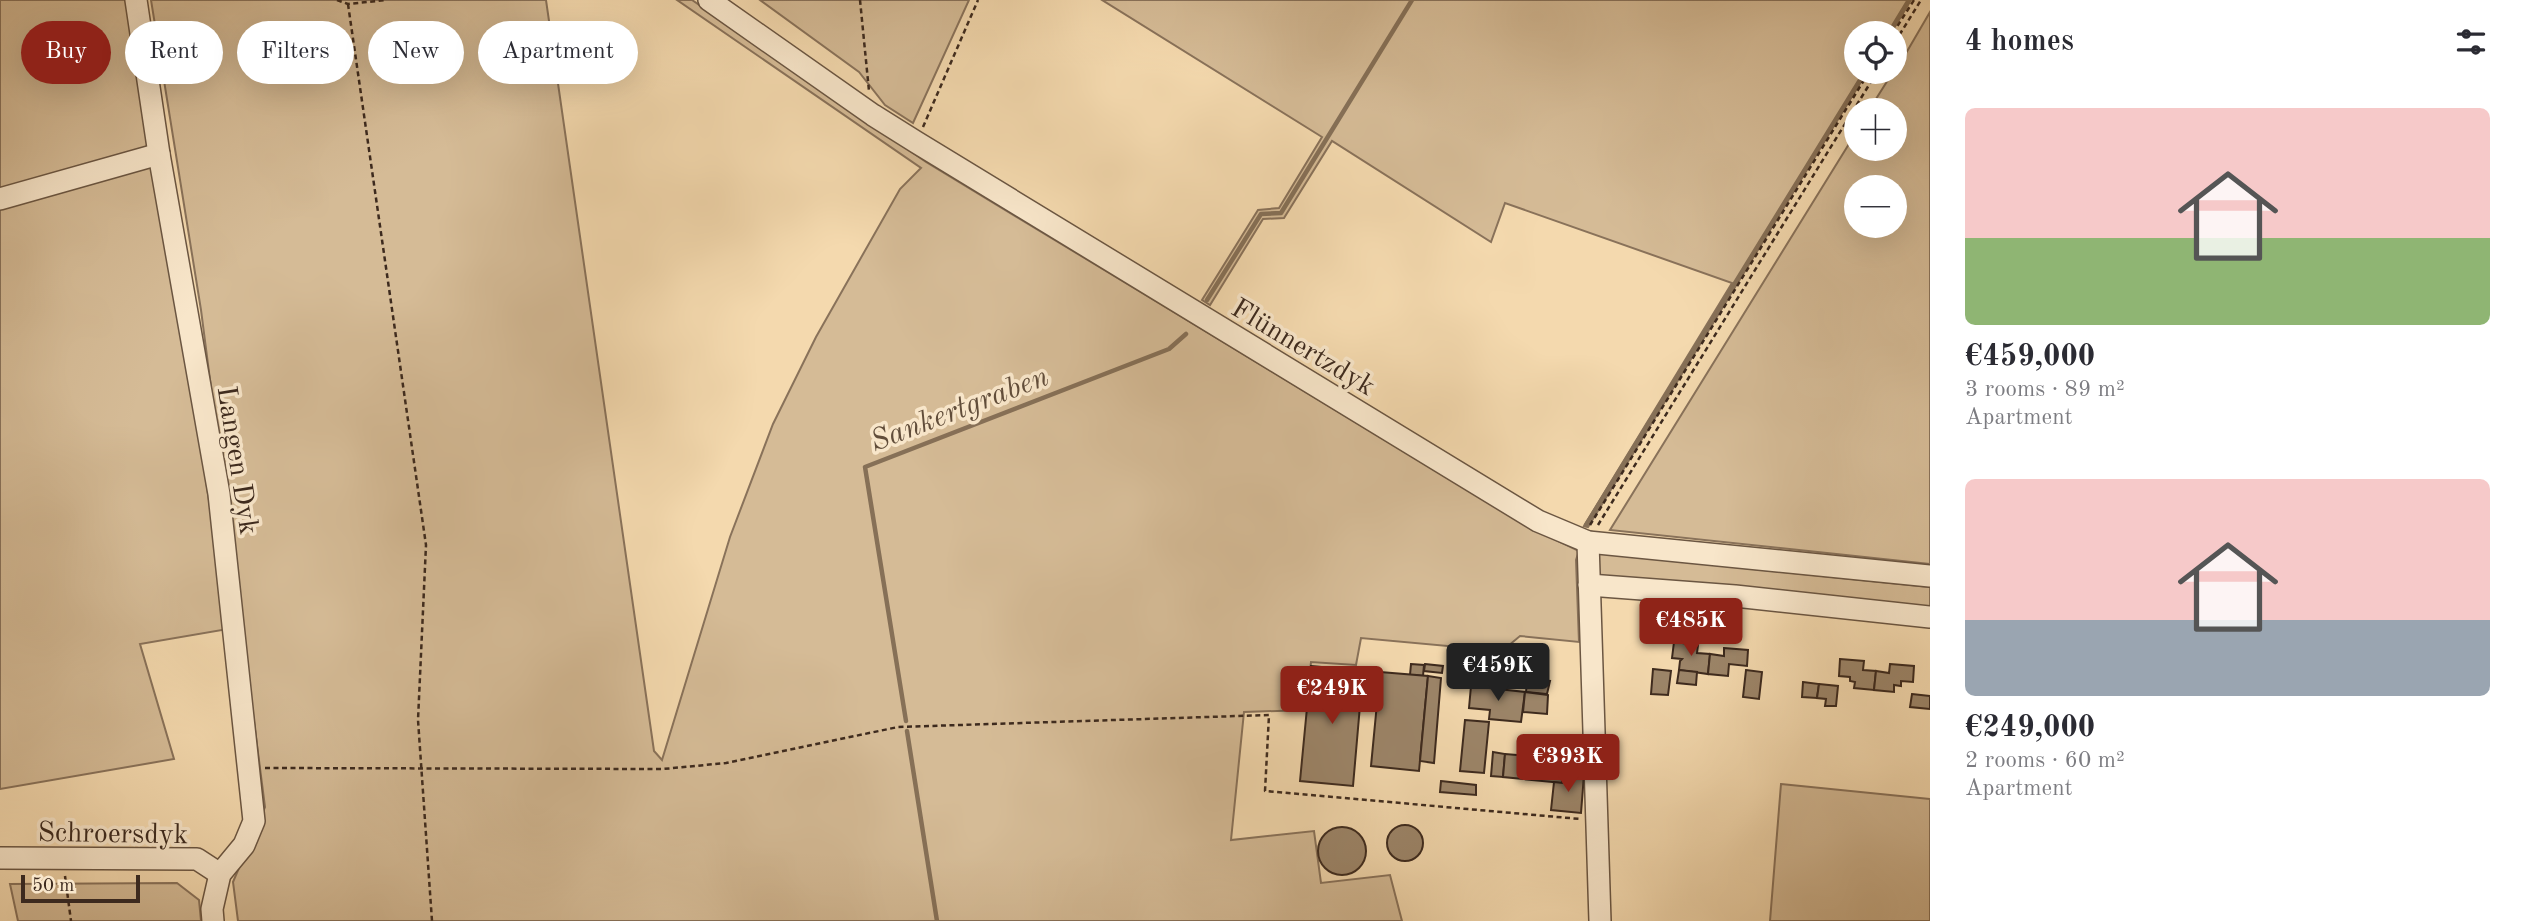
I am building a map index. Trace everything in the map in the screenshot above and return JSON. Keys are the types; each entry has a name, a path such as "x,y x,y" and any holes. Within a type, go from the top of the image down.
{"street":[{"name":"Langen Dyk","path":"136,0 159,154 219,494 254,821 244,845 220,874 212,909 214,921"},
{"name":"Flünnertzdyk","path":"709,0 873,115 1538,521 1588,542 1930,576"},
{"path":"0,199 159,154"},
{"path":"1588,542 1600,921"},
{"path":"1589,585 1735,596 1930,617"},
{"name":"Schroersdyk","path":"0,858 197,859 220,874"}],"path":[{"path":"337,0 348,4 387,0"},
{"path":"860,0 873,115"},
{"path":"920,135 978,0"},
{"path":"1900,21 1913,0"},
{"path":"1907,23 1921,0"},
{"path":"348,4 426,545 418,720 432,921"},
{"path":"1588,542 1588,528 1862,84"},
{"path":"1588,542 1870,84"},
{"path":"248,771 270,768 663,769 726,763 898,727 1269,715 1265,791 1597,820"},
{"path":"63,858 71,921"}],"shaded area":[{"path":"0,0 135,0 138,21 125,21 125,84 147,84 228,629 140,644 174,759 0,789"},
{"path":"151,0 546,0 549,21 478,21 478,84 558,84 654,751 662,760 730,537 773,424 816,337 900,189 921,168 677,0 692,0 926,162 1527,526 1579,551 1576,560 1579,642 1520,636 1502,651 1361,638 1356,665 1311,662 1306,710 1244,712 1231,840 1314,831 1321,883 1390,875 1402,921 238,921 233,882 265,807 201,310 165,84 223,84 223,21 154,21"},
{"path":"760,0 969,0 913,123 885,105 859,72"},
{"path":"1102,0 1911,0 1898,21 1844,21 1844,84 1860,84 1851,98 1844,98 1844,110 1588,527 1584,526 1732,283 1505,203 1491,242 1332,141 1284,218 1263,219 1210,305 1202,300 1258,210 1279,208 1322,137"},
{"path":"1930,12 1930,564 1610,530 1844,152 1844,161 1907,161 1907,98 1877,98 1885,84 1907,84 1907,51"},
{"path":"1597,553 1930,587 1930,611 1591,579"},
{"path":"1781,784 1930,799 1930,921 1770,921"},
{"path":"177,883 199,900 201,921 18,921 10,884"}],"building":[{"path":"1674,642 1698,645 1697,653 1710,654 1708,674 1679,670 1682,659 1672,658"},
{"path":"1724,648 1748,650 1747,666 1729,664 1728,676 1708,674 1710,654 1724,656"},
{"path":"1840,659 1864,661 1863,670 1876,671 1874,690 1854,688 1855,682 1850,681 1850,677 1839,676"},
{"path":"1411,664 1424,665 1423,676 1410,675"},
{"path":"1425,664 1443,666 1442,673 1424,671"},
{"path":"1890,664 1914,666 1913,682 1901,681 1901,686 1894,685 1894,692 1874,690 1876,671 1889,673"},
{"path":"1311,666 1363,671 1353,786 1300,781"},
{"path":"1653,669 1671,671 1668,695 1651,694"},
{"path":"1679,670 1697,672 1696,685 1677,683"},
{"path":"1746,670 1762,672 1759,699 1743,697"},
{"path":"1380,672 1428,676 1419,771 1371,766"},
{"path":"1428,676 1441,678 1434,763 1420,761"},
{"path":"1536,680 1550,681 1547,694 1526,692 1527,682 1536,683"},
{"path":"1803,682 1819,684 1817,698 1802,697"},
{"path":"1819,684 1838,686 1836,706 1825,706 1826,699 1817,698"},
{"path":"1471,686 1525,692 1521,722 1489,719 1490,710 1469,708"},
{"path":"1525,692 1548,695 1547,714 1523,712"},
{"path":"1912,694 1930,696 1930,709 1910,707"},
{"path":"1465,720 1489,722 1484,773 1460,771"},
{"path":"1493,752 1505,754 1503,777 1491,776"},
{"path":"1505,754 1565,759 1562,783 1503,777"},
{"path":"1565,759 1586,761 1584,775 1563,773"},
{"path":"1563,773 1584,775 1581,813 1551,810 1554,782 1562,783"},
{"path":"1441,781 1476,785 1476,795 1440,792"},
{"path":"1405,825 1417,831 1423,843 1417,855 1405,861 1393,855 1387,843 1393,831"},
{"path":"1342,827 1359,834 1366,851 1359,868 1342,875 1325,868 1318,851 1325,834"}],"waterway":[{"name":"Sankertgraben","path":"1207,300 1261,214 1281,213 1412,0"},
{"path":"1896,21 1909,0"},
{"path":"1586,525 1858,84"},
{"name":"Sankertgraben","path":"906,721 865,467 1169,349 1186,334"},
{"name":"Sankertgraben","path":"907,731 937,921"}]}
